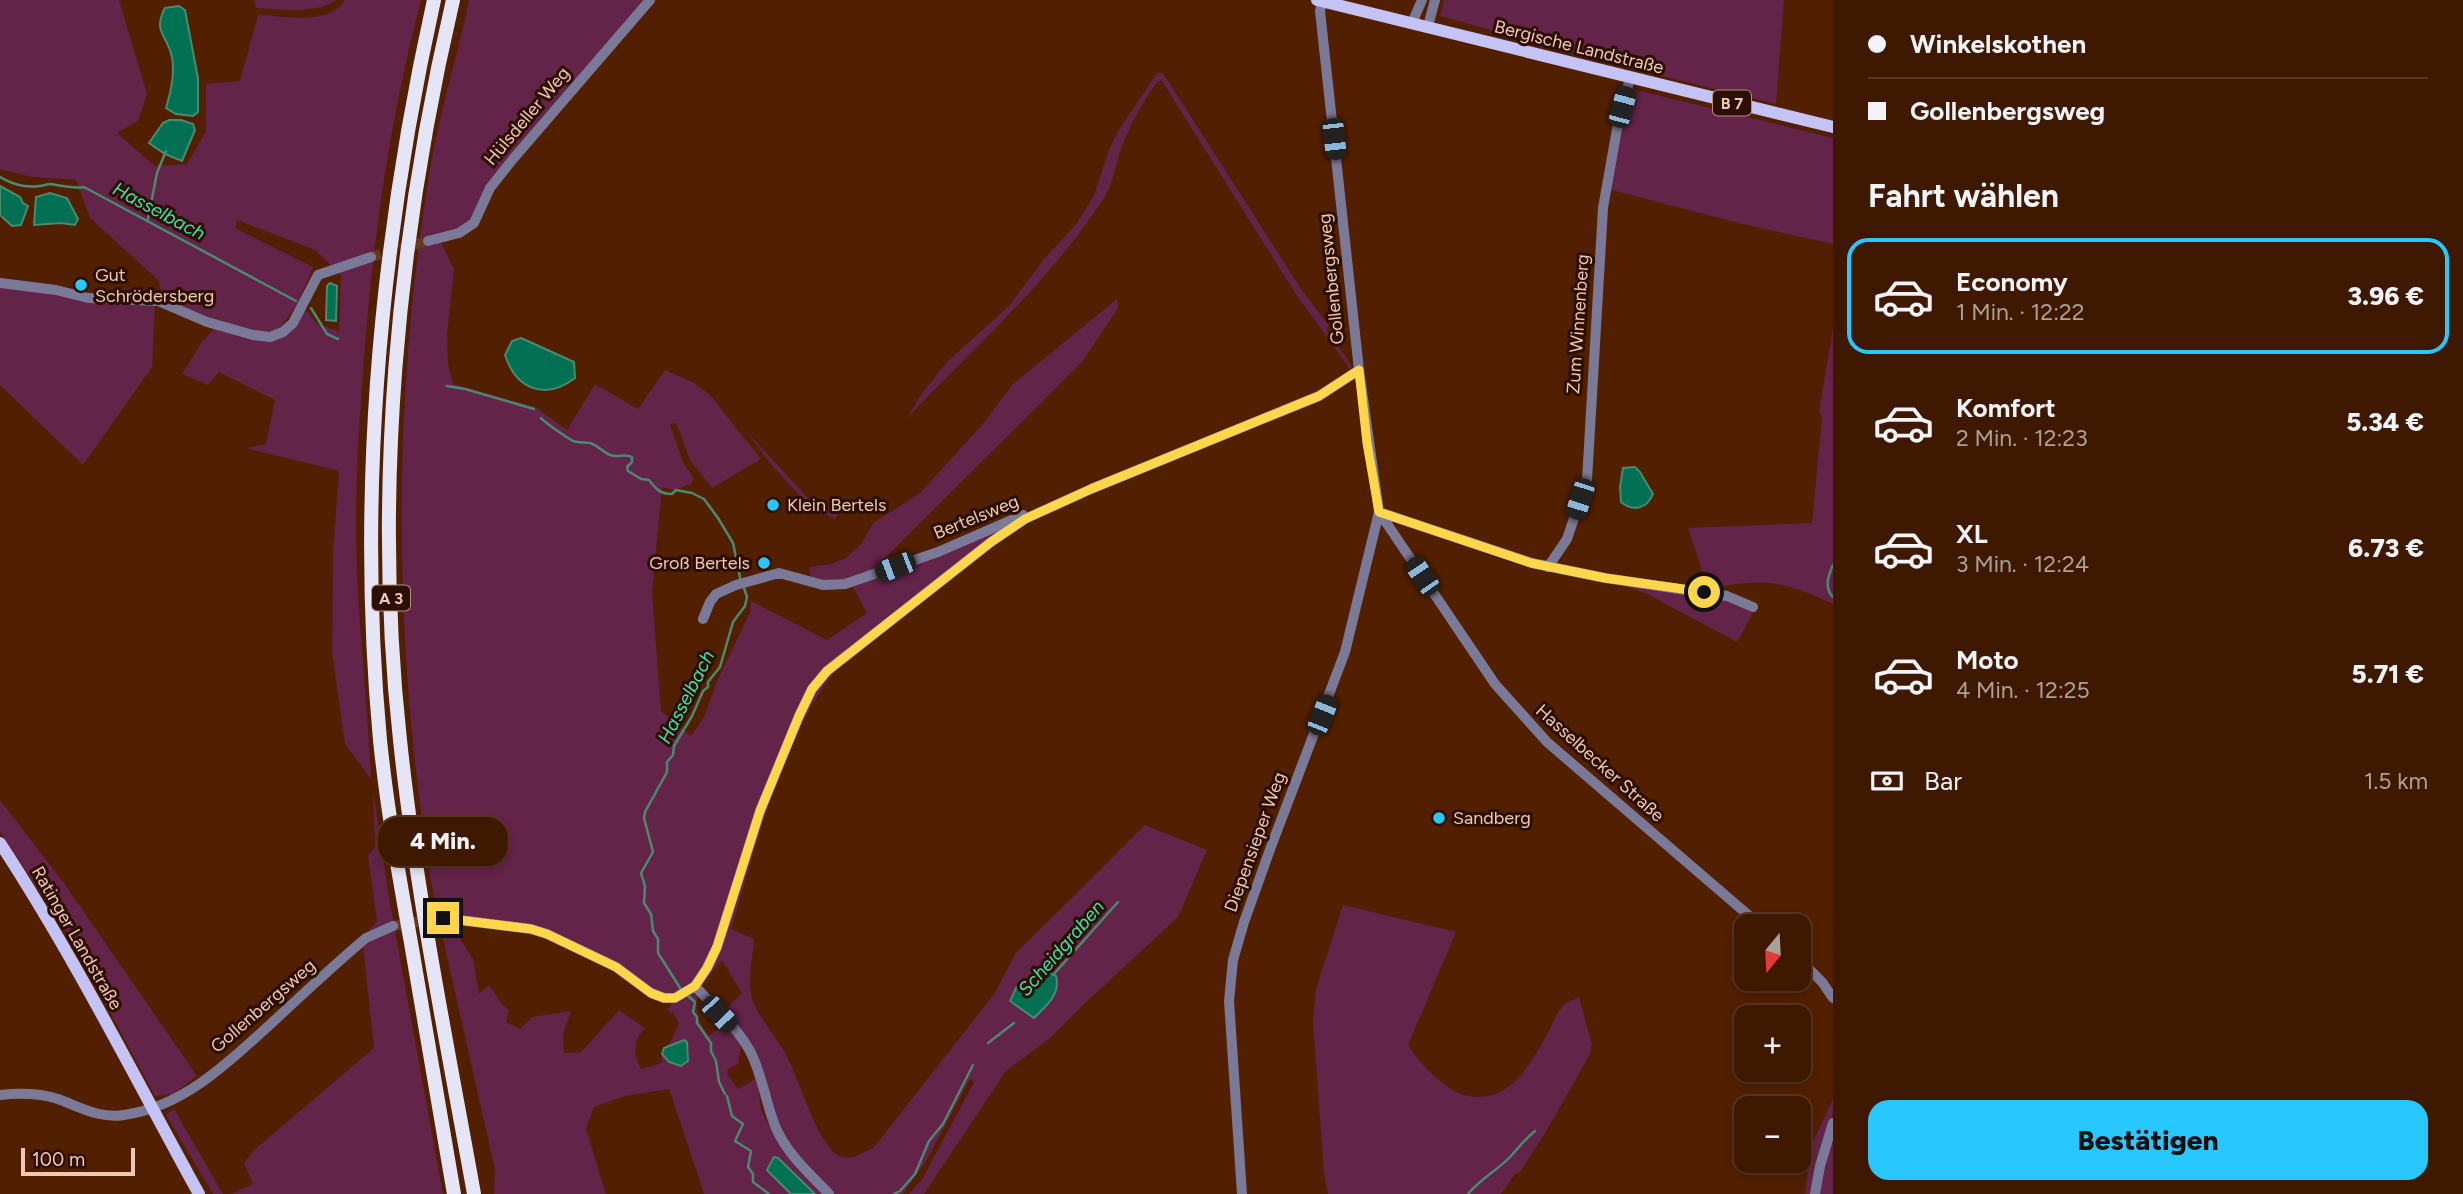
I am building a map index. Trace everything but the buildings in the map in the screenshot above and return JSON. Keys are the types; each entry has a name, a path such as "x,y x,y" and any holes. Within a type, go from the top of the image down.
{"highway":[{"name":"A 3","path":"434,0 413,99 389,252 375,399 371,564 375,671 391,829 454,1194"},
{"name":"A 3","path":"453,0 423,142 401,305 391,458 391,601 400,739 411,828 474,1194"}],"main road":[{"name":"Bergische Landstraße","path":"1319,1 1833,127"},
{"name":"Ratinger Landstraße","path":"0,843 73,961 199,1194"}],"street":[{"name":"Hülsdeller Weg","path":"428,241 459,233 474,223 490,188 650,0"},
{"path":"1412,23 1422,0"},
{"path":"1428,26 1435,0"},
{"name":"Gollenbergsweg","path":"1319,1 1359,370"},
{"name":"Zum Winnenberg","path":"1548,567 1567,539 1587,480 1604,198 1630,78"},
{"path":"0,283 57,290 88,298 158,302 207,322 270,337 283,332 293,323 318,275 371,257"},
{"path":"443,918 531,929 547,934 616,967 657,996 675,998 692,987 707,968 717,947 760,811 799,716 812,689 838,662 991,542 1036,513 1319,396 1359,370"},
{"name":"Hasselbecker Straße","path":"1359,370 1367,443 1379,512 1495,684 1528,723 1606,795 1747,914"},
{"path":"1379,512 1523,561 1727,596 1754,607"},
{"name":"Diepensieper Weg","path":"1241,1194 1228,1001 1233,960 1272,844 1345,652 1379,512"},
{"name":"Bertelsweg","path":"703,619 713,598 720,591 741,584 785,573 816,584 845,584 938,552 1021,515 1036,513"},
{"name":"Gollenbergsweg","path":"0,1096 19,1093 45,1097 97,1115 123,1116 153,1108 189,1091 234,1056 366,938 393,926"},
{"path":"1811,971 1833,998"},
{"path":"692,987 749,1049 764,1083 772,1118 781,1139 830,1194"},
{"path":"1815,1194 1833,1123"}],"shaded area":[{"path":"0,0 119,0 147,94 138,121 117,133 155,166 187,164 206,131 206,84 240,81 258,15 305,18 328,13 345,0 421,0 383,184 371,277 360,421 356,547 371,779 345,744 332,652 333,552 339,471 246,448 266,444 275,400 219,372 208,385 182,374 202,342 215,328 266,341 307,311 317,324 339,331 341,275 315,250 237,220 235,228 313,267 297,305 278,330 260,333 236,328 164,301 158,280 90,218 76,180 32,177 0,169"},
{"path":"254,0 337,0 318,8 298,10 256,8"},
{"path":"469,0 646,0 590,63 470,222 440,241 454,269 447,335 448,364 453,384 535,407 567,430 595,384 638,409 665,370 694,383 710,395 761,459 712,488 691,462 676,423 670,424 683,462 694,479 691,484 674,490 662,487 652,593 661,711 691,736 704,717 717,681 750,613 751,601 827,640 867,613 852,585 1011,521 901,609 806,697 714,950 695,980 674,993 664,994 546,929 437,916 422,823 405,635 403,446 417,258 439,123"},
{"path":"1444,0 1784,0 1776,104 1622,66 1440,16"},
{"path":"179,6 185,10 198,78 198,112 193,116 176,114 166,108 173,63 160,23 165,8"},
{"path":"1157,73 1163,73 1301,289 1329,326 1326,329 1352,366 1350,369 1297,296 1162,81 1158,81 1129,129 1106,195 1081,231 1034,288 906,419 948,361 1009,306 1044,259 1077,223 1094,195 1117,133"},
{"path":"1632,89 1833,138 1833,244 1742,224 1608,189"},
{"path":"169,120 193,124 195,130 182,161 149,143 163,123"},
{"path":"0,186 20,197 28,206 21,225 12,226 0,215"},
{"path":"50,193 67,198 78,219 75,225 34,225 36,197"},
{"path":"330,283 337,286 336,321 326,320 327,286"},
{"path":"0,285 155,304 152,367 83,465 0,385"},
{"path":"1117,299 1118,308 1082,362 877,566 882,569 835,583 812,580 809,567 846,558 862,543 873,523 919,494 982,425 1013,384"},
{"path":"1833,328 1833,604 1800,590 1772,583 1744,583 1708,589 1688,528 1812,523 1822,416 1819,411"},
{"path":"521,338 574,362 575,378 564,385 543,390 524,383 516,376 505,355 512,341"},
{"path":"745,430 820,511 842,499 845,502 835,519 823,513 816,514 769,462"},
{"path":"1635,467 1653,494 1647,503 1635,508 1621,502 1620,487 1623,468"},
{"path":"1612,581 1704,592 1755,609 1737,642 1647,594"},
{"path":"844,662 823,688 789,752 762,825 731,929 754,939 750,977 752,998 786,1055 823,1138 841,1157 861,1154 875,1146 994,994 1016,953 1145,825 1207,850 1178,917 1050,1038 1006,1071 924,1194 909,1194 923,1178 974,1082 970,1079 926,1161 903,1194 834,1194 785,1140 735,1020 725,1010 742,993 722,960 712,972 708,971 761,812 806,705 829,671"},
{"path":"373,789 389,898 443,1194 231,1194 253,1184 244,1163 254,1150 374,1048 363,946 374,939 369,930 377,921 368,856 375,847"},
{"path":"0,800 64,883 197,1076 173,1094 155,1096 70,937 0,832"},
{"path":"1343,905 1456,932 1408,1045 1434,1076 1460,1094 1484,1097 1509,1086 1528,1065 1561,1009 1579,997 1592,1045 1588,1058 1544,1135 1520,1172 1515,1174 1501,1194 1328,1194 1324,1173 1313,1022 1316,989"},
{"path":"439,921 449,922 473,959 479,994 489,985 509,1010 506,1022 520,1029 532,1017 571,1011 563,1034 564,1053 581,1052 619,1010 645,1028 638,1038 636,1048 641,1069 662,1063 662,1051 670,1043 679,1023 673,1013 667,1010 673,1002 699,989 696,1008 699,1020 709,1036 726,1023 741,1046 738,1064 728,1069 727,1074 738,1089 757,1078 761,1110 776,1139 826,1194 815,1194 774,1157 767,1170 791,1194 704,1194 669,1089 625,1096 594,1107 586,1129 606,1194 494,1194 495,1170"},
{"path":"1039,970 1046,970 1056,976 1057,982 1051,999 1034,1018 1010,1001 1016,988"},
{"path":"684,1040 687,1042 688,1061 681,1066 669,1062 662,1054 664,1048"},
{"path":"1833,1099 1833,1113 1825,1142 1833,1144 1833,1194 1805,1194 1808,1173 1811,1173 1811,1146"},
{"path":"174,1109 223,1194 213,1194 166,1115"},
{"path":"774,1157 815,1194 791,1194 767,1170"}],"waterway":[{"path":"148,219 157,173 166,151"},
{"name":"Hasselbach","path":"0,177 24,186 51,184 84,187 296,301"},
{"name":"Hasselbach","path":"311,308 327,334 338,339"},
{"name":"Hasselbach","path":"447,386 534,409"},
{"name":"Hasselbach","path":"541,418 573,441 593,444 610,455 632,457 628,471 641,479 649,480 661,492 672,494 676,490 704,499 733,543 741,582"},
{"path":"1833,565 1828,578 1833,597"},
{"name":"Hasselbach","path":"682,991 658,953 658,939 653,931 651,914 644,903 645,886 641,873 653,852 644,818 667,772 667,762 673,755 674,746 703,691 708,687 708,682 720,667 733,622 745,606 747,597 744,588"},
{"name":"Scheidgraben","path":"1053,975 1118,902"},
{"name":"Hasselbach","path":"687,995 695,1002 693,1012 697,1023 711,1043 719,1082 725,1094"},
{"name":"Scheidgraben","path":"988,1043 1014,1023"},
{"name":"Scheidgraben","path":"894,1194 915,1174 929,1141 943,1124 973,1065"},
{"name":"Hasselbach","path":"727,1096 732,1116 743,1124 735,1141 751,1151 748,1167 753,1174 753,1182 769,1194"},
{"path":"1468,1194 1535,1131"}],"tunnel":[{"path":"371,257 428,241"},
{"path":"393,926 443,918"}],"place":[{"name":"Gut Schrödersberg","path":"81,285"},
{"name":"Klein Bertels","path":"773,505"},
{"name":"Groß Bertels","path":"764,563"},
{"name":"Sandberg","path":"1439,818"}],"route":[{"path":"443,918 531,929 547,934 616,967 657,996 675,998 695,986 712,960 760,811 807,699 827,671 991,542 1025,519 1091,489 1319,396 1359,370 1367,443 1379,512 1531,563 1605,578 1704,592"}]}
